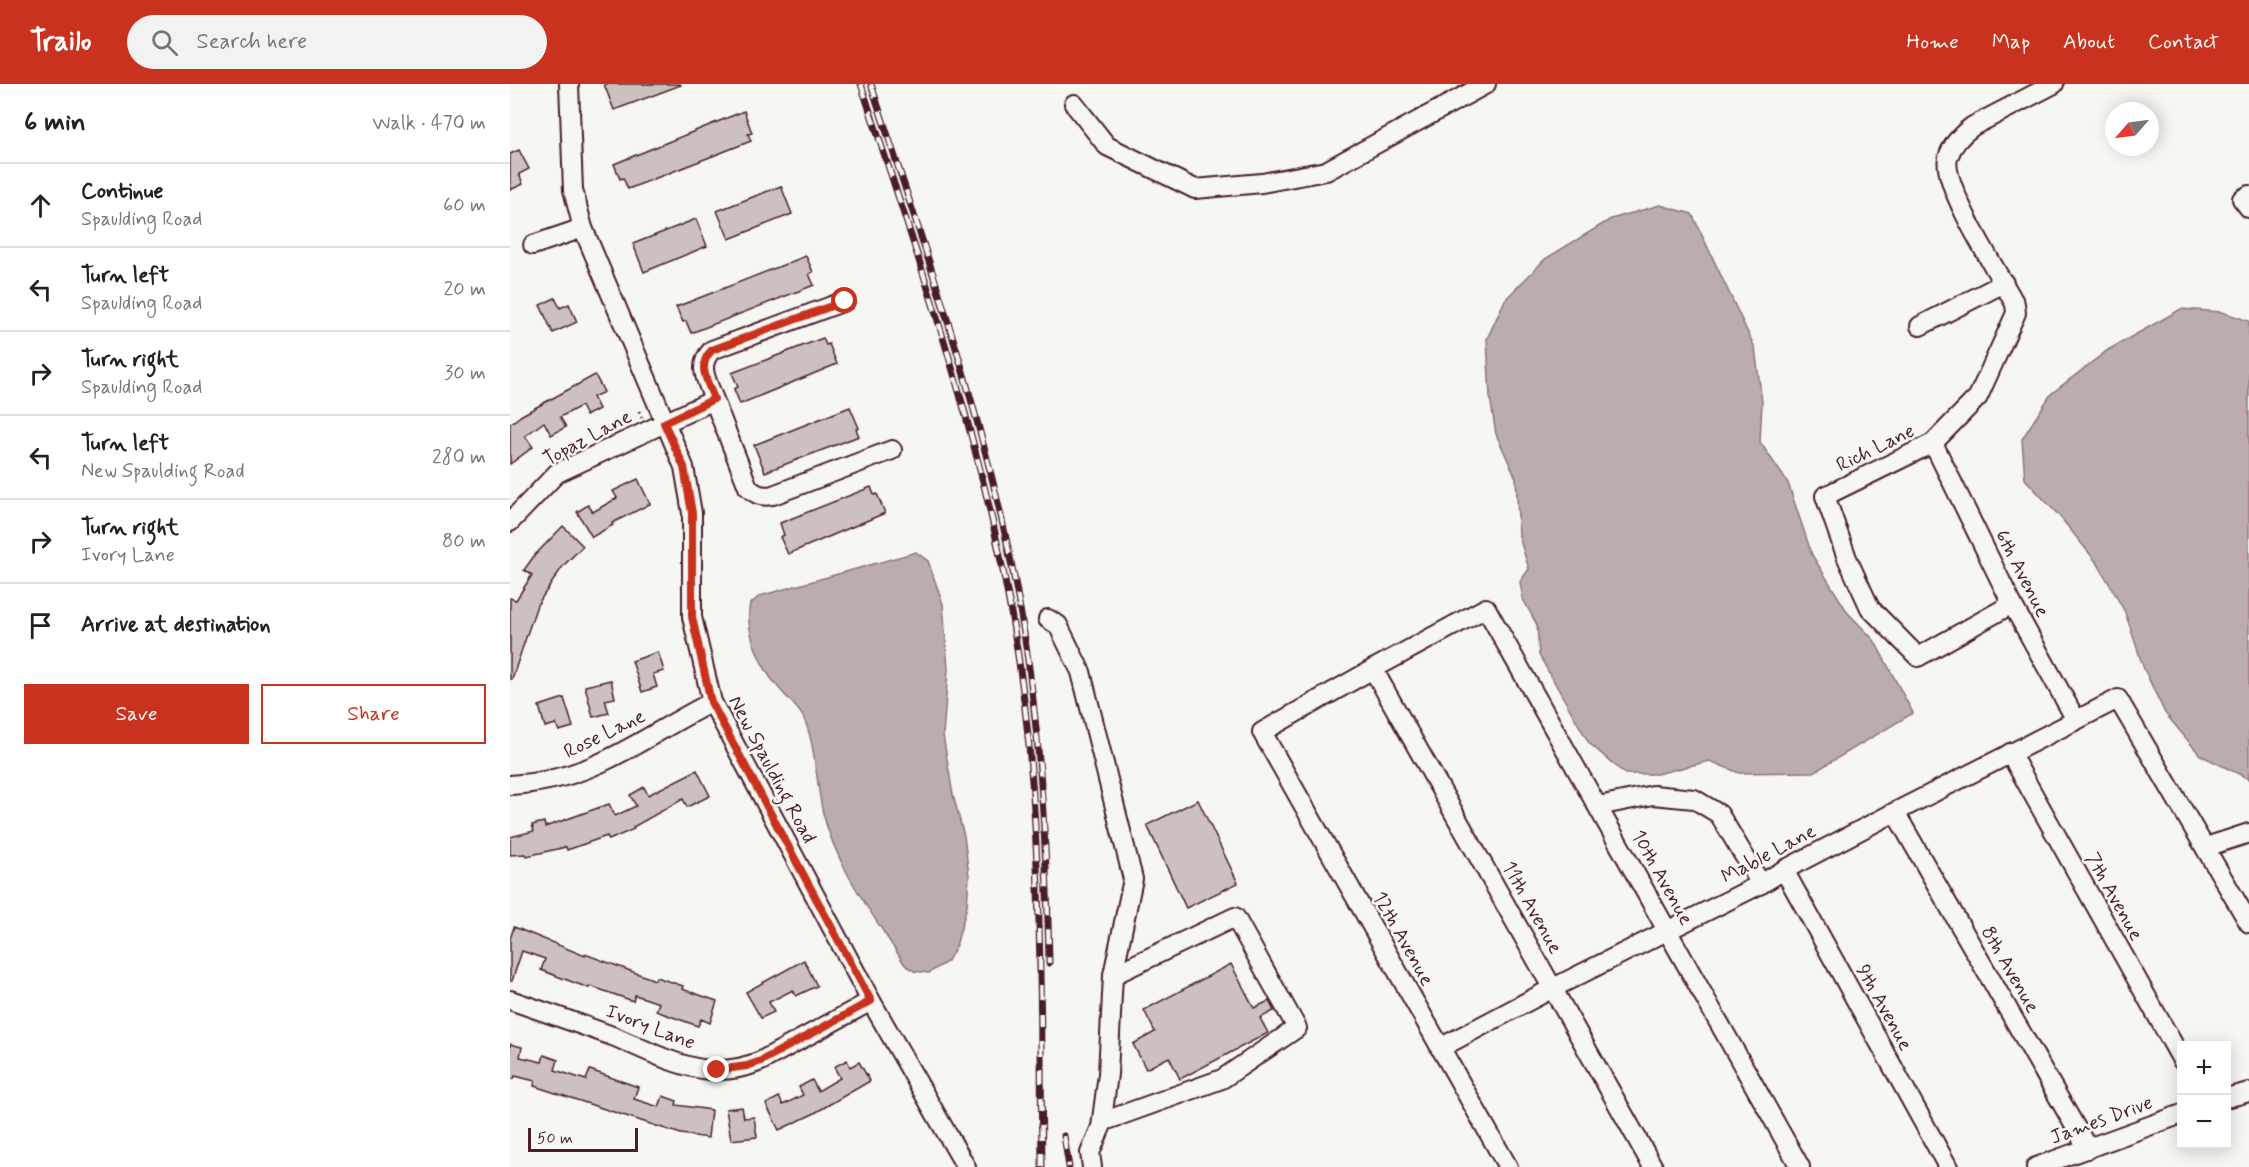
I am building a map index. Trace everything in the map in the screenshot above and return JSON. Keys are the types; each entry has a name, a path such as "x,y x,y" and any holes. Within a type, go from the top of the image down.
{"street":[{"name":"New Spaulding Road","path":"568,84 573,190 583,228 684,467 692,513 692,617 711,702 871,1001 966,1167"},
{"path":"1074,104 1107,146 1195,189 1262,183 1326,171 1486,84"},
{"path":"1920,326 2004,284 1954,190 1947,160 1953,147 1973,126 2054,84"},
{"path":"533,245 583,228"},
{"name":"Rich Lane","path":"2004,284 2016,304 2016,313 1978,397 1933,443 1825,496 1847,558 1870,608 1918,657 2012,604"},
{"path":"845,301 712,350 705,357 703,370 748,487 754,494 764,497 773,495 892,450"},
{"name":"Topaz Lane","path":"510,522 557,473 714,399"},
{"name":"6th Avenue","path":"1933,443 2012,604 2076,720"},
{"name":"10th Avenue","path":"1373,669 1486,608 1800,1167"},
{"path":"1048,619 1058,625 1081,672 1133,879 1113,975 1108,1074 1102,1122 1090,1153 1092,1167"},
{"name":"12th Avenue","path":"1373,669 1262,732 1508,1167"},
{"name":"11th Avenue","path":"1373,669 1653,1167"},
{"name":"Mable Lane","path":"1440,1048 2118,699 2206,847"},
{"name":"Rose Lane","path":"510,785 559,778 593,768 711,702"},
{"name":"7th Avenue","path":"2010,753 2177,1053"},
{"path":"1598,806 1653,795 1694,799 1719,814 1761,884"},
{"name":"8th Avenue","path":"1895,812 2088,1149"},
{"path":"2249,833 2206,847 2249,923"},
{"name":"9th Avenue","path":"1784,870 1948,1167"},
{"path":"1102,1122 1222,1079 1298,1028 1235,917 1113,975"},
{"name":"Ivory Lane","path":"510,1000 579,1023 670,1060 701,1069 717,1070 747,1066 761,1061 871,1001"},
{"path":"2231,1097 2249,1092"},
{"name":"James Drive","path":"2036,1167 2177,1116"}],"shaded area":[{"path":"1660,205 1692,214 1755,348 1762,402 1760,442 1788,483 1812,555 1848,613 1874,640 1913,713 1814,772 1739,773 1710,761 1657,774 1625,774 1589,743 1539,655 1537,625 1523,599 1520,582 1529,569 1519,536 1516,478 1496,434 1490,397 1487,339 1505,300 1545,259 1611,219"},
{"path":"2181,309 2222,312 2249,321 2249,779 2200,755 2165,713 2144,669 2125,612 2098,564 2061,518 2025,479 2022,439 2051,394 2108,350"},
{"path":"916,552 928,561 943,604 948,669 943,735 953,795 964,836 969,876 967,906 956,946 948,961 929,973 914,971 905,965 847,873 829,834 823,813 807,725 800,711 766,670 755,648 749,625 750,604 760,596"}],"building":[{"path":"604,84 680,84 681,85 614,110"},
{"path":"744,111 752,133 748,134 751,141 628,189 623,178 620,179 614,164"},
{"path":"519,150 529,169 519,174 523,184 510,190 510,154"},
{"path":"781,186 792,214 729,239 717,211"},
{"path":"696,219 707,246 644,272 633,244"},
{"path":"806,256 813,272 809,274 814,285 691,333 676,307"},
{"path":"555,298 560,308 569,304 577,322 553,333 540,305"},
{"path":"823,338 826,345 829,344 837,364 740,404 734,389 738,387 732,373"},
{"path":"595,375 604,392 593,397 599,409 586,416 581,406 560,417 566,427 551,435 544,422 525,436 533,447 510,464 510,424 522,415"},
{"path":"850,407 859,428 856,429 859,436 765,472 754,445"},
{"path":"638,479 650,504 612,523 613,525 592,537 577,512 588,505 593,512 617,498 613,491"},
{"path":"871,487 874,495 877,494 885,513 788,554 780,537 784,535 780,523"},
{"path":"563,526 583,546 563,566 537,605 512,679 510,679 510,598 516,600 532,575 524,570 534,556"},
{"path":"658,652 664,671 653,674 657,687 642,692 632,661"},
{"path":"611,680 615,698 605,700 609,713 593,717 585,686"},
{"path":"564,698 573,727 559,731 556,724 545,727 539,706"},
{"path":"697,770 710,796 687,807 683,799 633,827 634,829 609,840 607,836 567,850 566,847 527,856 526,854 510,855 510,837 534,831 532,825 544,822 545,827 609,804 615,816 636,806 630,795 644,787 648,795"},
{"path":"1198,800 1238,883 1186,908 1147,825"},
{"path":"514,927 585,956 585,954 655,980 656,977 683,986 682,989 717,1001 710,1023 701,1019 698,1026 656,1011 659,1003 635,995 633,1001 541,970 545,959 522,951 512,981 510,981 510,939"},
{"path":"804,960 817,986 796,996 793,990 769,1002 774,1012 761,1018 746,992"},
{"path":"1231,964 1254,1008 1269,1001 1274,1011 1260,1018 1268,1033 1180,1079 1169,1057 1146,1069 1133,1044 1155,1032 1144,1010"},
{"path":"510,1044 522,1047 520,1057 542,1062 544,1055 558,1060 555,1070 586,1080 590,1070 638,1087 634,1099 659,1107 663,1096 677,1101 676,1105 711,1110 708,1138 681,1134 534,1086 535,1081 515,1076 514,1079 510,1079"},
{"path":"847,1060 850,1067 859,1062 870,1081 813,1114 779,1130 766,1104 779,1097 783,1105 803,1095 799,1087 812,1080 818,1091 840,1078 834,1067"},
{"path":"742,1107 744,1118 754,1117 757,1137 731,1140 726,1109"}],"railway":[{"path":"861,84 956,380 995,531 1010,607 1022,684 1034,804 1039,925 1042,1167"},
{"path":"871,84 978,424 1011,563 1030,674 1039,756 1047,880 1049,963"},
{"path":"1064,1136 1069,1167"}],"route":[{"path":"717,1070 747,1066 761,1061 871,1001 711,702 692,617 692,513 684,467 664,423 714,399 703,370 705,357 712,350 845,301"}]}
